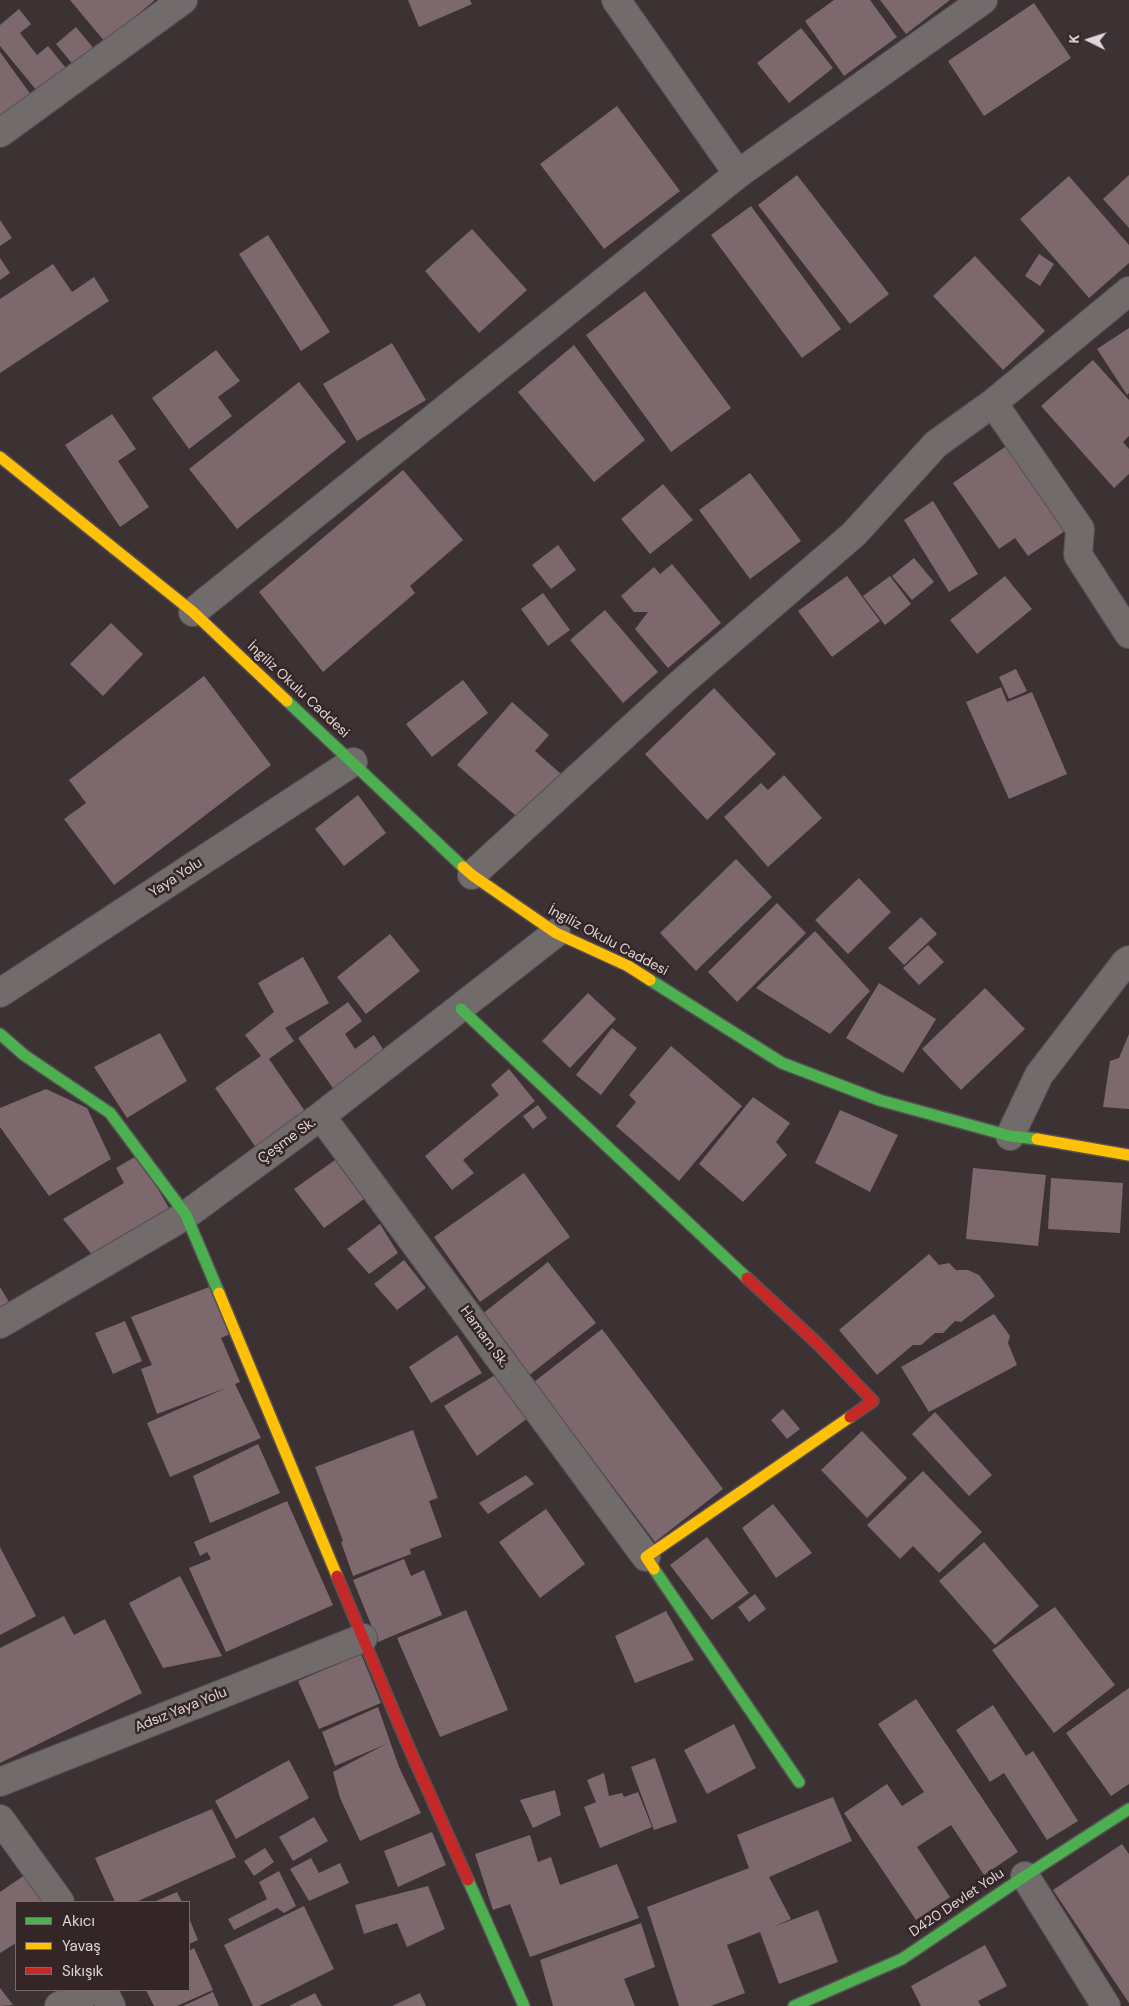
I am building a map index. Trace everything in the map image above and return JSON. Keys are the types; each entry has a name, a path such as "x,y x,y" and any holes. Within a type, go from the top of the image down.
{"street":[{"path":"0,134 183,0"},
{"path":"616,0 738,174"},
{"path":"193,612 738,174 982,0"},
{"path":"472,875 681,683 854,534 936,444 993,403 1129,291"},
{"path":"993,403 1080,530 1078,555 1129,634"},
{"name":"İngiliz Okulu Caddesi","path":"0,457 193,612 472,875 556,933 628,966 782,1063 879,1100 1010,1136 1057,1141 1129,1155"},
{"name":"Yaya Yolu","path":"0,993 353,762"},
{"name":"Çeşme Sk.","path":"0,1324 186,1215 321,1116 461,1009 556,933"},
{"path":"1010,1136 1039,1075 1129,960"},
{"path":"461,1009 818,1344 873,1401 646,1557 799,1782"},
{"path":"0,1034 24,1055 110,1113 186,1215 406,1741 524,2006"},
{"name":"Hamam Sk.","path":"321,1116 646,1557"},
{"name":"Adsız Yaya Yolu","path":"0,1782 363,1638"},
{"name":"D420 Devlet Yolu","path":"794,2006 902,1959 1129,1809"},
{"path":"0,1819 59,1901"},
{"path":"1025,1876 1106,2006"},
{"path":"59,2006 91,1991"},
{"path":"104,1991 111,2006"}],"building":[{"path":"70,0 155,0 105,42"},
{"path":"408,0 470,0 472,4 419,27"},
{"path":"834,0 870,0 897,37 844,76 805,21"},
{"path":"880,0 950,0 906,34"},
{"path":"1034,3 1071,58 984,116 948,61"},
{"path":"19,9 31,24 20,33 37,55 48,46 66,68 37,91 0,46 0,25"},
{"path":"76,27 95,50 75,67 56,44"},
{"path":"801,28 833,68 789,103 757,63"},
{"path":"0,52 34,99 0,125"},
{"path":"617,106 680,191 604,249 540,164"},
{"path":"797,175 889,294 850,324 758,205"},
{"path":"1129,175 1129,228 1103,199"},
{"path":"1069,176 1129,245 1129,263 1089,298 1020,219"},
{"path":"751,206 841,329 802,358 711,235"},
{"path":"0,220 12,238 0,246"},
{"path":"472,229 527,290 479,333 425,271"},
{"path":"268,235 330,332 301,351 239,254"},
{"path":"1039,254 1054,264 1040,286 1025,276"},
{"path":"975,256 1045,331 1003,370 933,296"},
{"path":"0,258 10,273 0,280"},
{"path":"53,264 72,292 94,277 109,301 0,373 0,299"},
{"path":"645,291 731,408 671,452 586,335"},
{"path":"1129,328 1129,393 1127,395 1097,349"},
{"path":"392,343 426,400 357,441 323,384"},
{"path":"574,345 645,440 594,482 518,392"},
{"path":"216,350 240,381 218,397 232,416 189,449 152,398"},
{"path":"1093,360 1129,400 1129,436 1123,442 1129,449 1129,474 1114,488 1041,406"},
{"path":"299,382 346,442 237,529 189,469"},
{"path":"112,414 136,449 118,461 149,507 120,527 65,445"},
{"path":"1012,442 1071,527 1028,556 1015,538 999,549 953,483"},
{"path":"403,470 463,540 410,586 415,593 323,672 259,592"},
{"path":"750,473 801,541 750,579 699,510"},
{"path":"663,484 693,520 650,554 621,519"},
{"path":"933,501 978,574 949,592 904,520"},
{"path":"558,545 576,570 551,589 532,565"},
{"path":"914,558 934,582 912,600 892,576"},
{"path":"672,564 721,623 668,668 635,629 648,612 634,612 621,596 654,567 660,574"},
{"path":"847,576 880,621 832,657 798,611"},
{"path":"890,576 911,604 885,625 863,596"},
{"path":"1005,576 1032,609 977,654 950,620"},
{"path":"543,593 570,630 548,646 521,609"},
{"path":"605,610 658,672 623,703 570,640"},
{"path":"111,623 143,654 103,696 70,664"},
{"path":"1016,669 1027,691 1009,699 999,677"},
{"path":"204,676 271,765 114,885 64,819 86,803 69,780"},
{"path":"463,680 488,713 432,757 406,724"},
{"path":"1001,687 1007,702 1032,692 1067,774 1009,799 966,702"},
{"path":"714,688 776,754 707,820 645,754"},
{"path":"512,702 549,735 535,751 561,774 521,820 457,765"},
{"path":"784,775 822,818 768,867 724,817 761,783 768,790"},
{"path":"358,795 386,833 344,866 315,829"},
{"path":"736,859 772,897 696,971 660,933"},
{"path":"859,878 891,912 848,954 815,920"},
{"path":"777,903 806,933 737,1002 708,972"},
{"path":"921,917 937,934 904,965 888,948"},
{"path":"815,931 870,991 830,1034 756,988"},
{"path":"390,934 420,971 366,1014 337,977"},
{"path":"928,945 944,962 919,985 903,968"},
{"path":"303,957 329,1003 285,1028 294,1041 269,1059 309,1117 259,1152 215,1088 261,1056 245,1035 274,1012 258,983"},
{"path":"879,983 936,1019 903,1073 846,1038"},
{"path":"985,988 1025,1029 961,1090 922,1049"},
{"path":"588,993 616,1019 570,1068 542,1041"},
{"path":"348,1002 362,1021 345,1034 355,1049 374,1035 388,1057 337,1094 298,1038"},
{"path":"612,1028 637,1048 601,1095 576,1075"},
{"path":"160,1033 187,1081 127,1118 94,1067"},
{"path":"1129,1034 1129,1109 1103,1107 1110,1061 1119,1058"},
{"path":"671,1046 742,1106 679,1181 616,1126 636,1102 629,1095"},
{"path":"509,1069 535,1101 463,1160 474,1173 452,1190 425,1156 499,1095 491,1085"},
{"path":"46,1089 87,1108 111,1159 49,1196 0,1127 0,1108"},
{"path":"753,1097 790,1123 776,1142 787,1155 743,1202 699,1164"},
{"path":"538,1105 547,1118 533,1129 523,1116"},
{"path":"840,1110 898,1135 870,1192 815,1163"},
{"path":"138,1155 176,1220 102,1267 63,1219 124,1183 116,1168"},
{"path":"335,1160 364,1199 324,1228 294,1189"},
{"path":"973,1168 1046,1175 1038,1246 966,1239"},
{"path":"524,1173 570,1237 480,1302 434,1237"},
{"path":"1051,1178 1123,1183 1120,1233 1048,1229"},
{"path":"380,1224 398,1253 369,1274 347,1249"},
{"path":"929,1254 939,1265 949,1263 956,1270 968,1270 979,1275 995,1296 961,1322 955,1321 943,1333 935,1333 921,1345 913,1345 877,1375 839,1330"},
{"path":"404,1260 426,1288 397,1310 374,1284"},
{"path":"548,1262 596,1323 528,1376 481,1315"},
{"path":"0,1287 9,1302 0,1307"},
{"path":"209,1287 230,1334 221,1338 240,1382 235,1384 261,1438 170,1477 147,1423 226,1388 157,1414 141,1369 152,1365 131,1317"},
{"path":"994,1314 1010,1336 1008,1343 1017,1365 929,1412 901,1367"},
{"path":"125,1321 142,1361 113,1374 95,1333"},
{"path":"602,1329 723,1489 655,1542 534,1382"},
{"path":"457,1335 482,1373 431,1403 409,1367"},
{"path":"497,1374 528,1418 477,1456 444,1406"},
{"path":"783,1409 800,1429 787,1439 771,1420"},
{"path":"935,1412 992,1475 969,1496 912,1434"},
{"path":"413,1430 438,1498 429,1501 442,1537 410,1549 411,1554 353,1576 341,1542 343,1541 315,1467"},
{"path":"862,1431 907,1478 867,1518 821,1470"},
{"path":"258,1444 280,1493 210,1523 193,1476"},
{"path":"923,1471 982,1532 939,1573 913,1546 900,1559 867,1525"},
{"path":"526,1475 534,1484 488,1514 479,1503"},
{"path":"287,1501 333,1605 226,1652 189,1568 211,1559 207,1552 200,1556 194,1542"},
{"path":"773,1504 812,1553 776,1578 742,1528"},
{"path":"546,1509 585,1564 540,1598 499,1542"},
{"path":"707,1537 749,1593 712,1620 670,1565"},
{"path":"984,1542 1039,1606 995,1645 939,1581"},
{"path":"0,1547 36,1616 0,1635"},
{"path":"404,1559 411,1576 424,1570 442,1615 378,1642 353,1580"},
{"path":"180,1576 222,1656 163,1668 129,1603"},
{"path":"755,1594 766,1609 749,1622 738,1607"},
{"path":"1055,1607 1115,1685 1054,1733 992,1650"},
{"path":"466,1610 508,1710 440,1737 397,1638"},
{"path":"666,1611 694,1660 635,1683 615,1636"},
{"path":"64,1616 74,1635 105,1619 142,1693 0,1763 0,1648"},
{"path":"361,1654 381,1703 319,1729 298,1681"},
{"path":"1129,1688 1129,1784 1111,1796 1066,1733"},
{"path":"916,1699 1018,1852 984,1875 951,1825 917,1847 950,1897 916,1920 844,1813 887,1784 902,1806 924,1792 878,1724"},
{"path":"993,1705 1026,1756 1033,1751 1078,1821 1047,1840 1004,1773 990,1782 956,1730"},
{"path":"378,1707 399,1767 421,1813 360,1841 340,1798 333,1772 386,1744 335,1766 322,1732"},
{"path":"734,1724 756,1768 707,1794 684,1750"},
{"path":"655,1758 677,1822 654,1830 631,1767"},
{"path":"289,1760 309,1798 236,1839 215,1801"},
{"path":"604,1773 609,1796 622,1793 624,1797 638,1792 652,1827 600,1848 584,1807 596,1802 587,1780"},
{"path":"555,1790 561,1815 533,1828 520,1800"},
{"path":"833,1797 852,1841 769,1877 791,1919 773,1927 818,1910 838,1962 779,1984 760,1932 727,1945 745,1993 711,2006 679,2006 647,1907 749,1868 737,1835"},
{"path":"212,1809 236,1857 138,1901 115,1901 95,1858"},
{"path":"314,1817 328,1841 293,1861 279,1837"},
{"path":"432,1832 446,1865 398,1887 384,1851"},
{"path":"530,1835 538,1862 551,1857 560,1885 617,1864 639,1918 530,1957 510,1904 493,1910 475,1854"},
{"path":"1122,1844 1129,1854 1129,2003 1053,1890"},
{"path":"265,1848 274,1862 254,1876 244,1861"},
{"path":"311,1858 319,1873 340,1863 349,1883 309,1901 290,1869"},
{"path":"32,1870 51,1901 15,1901 15,1944 0,1953 0,1892"},
{"path":"279,1871 296,1906 284,1913 277,1908 234,1930 228,1919 267,1899 259,1882"},
{"path":"428,1886 445,1929 407,1947 397,1923 364,1934 355,1905"},
{"path":"177,1892 182,1901 156,1901"},
{"path":"304,1906 334,1969 259,2006 253,2006 224,1945"},
{"path":"190,1920 198,1940 190,1944"},
{"path":"641,1923 655,1967 624,1979 635,2006 553,2006 540,1960"},
{"path":"985,1945 1007,1986 978,2001 981,2006 921,2006 911,1986"},
{"path":"194,1948 213,1990 177,2006 154,2006 146,1991 190,1991 190,1950"},
{"path":"0,1988 13,2005 0,2006"},
{"path":"213,1992 219,2006 183,2006"},
{"path":"315,1993 322,2006 289,2006"},
{"path":"420,1993 426,2006 392,2006"}],"traffic: fast":[{"path":"287,701 463,867"},
{"path":"650,980 782,1063 879,1100 1010,1136 1037,1139"},
{"path":"461,1009 747,1278"},
{"path":"0,1034 24,1055 110,1113 186,1215 219,1293"},
{"path":"654,1569 799,1782"},
{"path":"794,2006 902,1959 1129,1809"},
{"path":"468,1880 524,2006"}],"traffic: slow":[{"path":"0,457 193,612 287,701"},
{"path":"463,867 556,933 628,966 650,980"},
{"path":"1037,1139 1129,1155"},
{"path":"219,1293 337,1576"},
{"path":"654,1569 646,1557 850,1417"}],"traffic: jam":[{"path":"747,1278 818,1344 873,1401 850,1417"},
{"path":"337,1576 406,1741 468,1880"}]}
